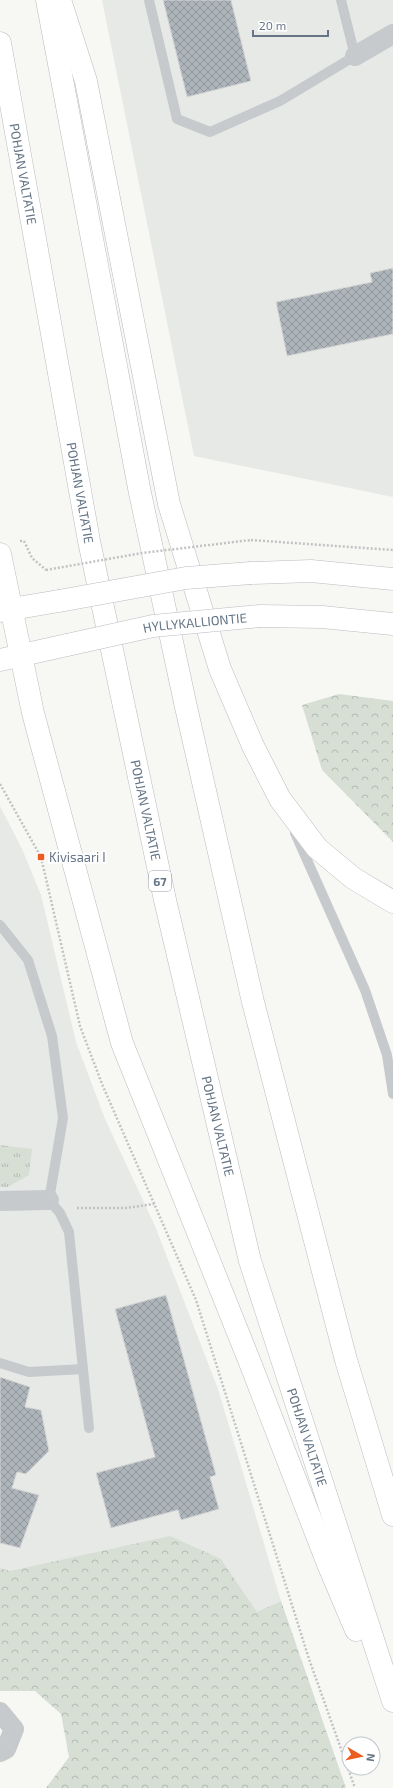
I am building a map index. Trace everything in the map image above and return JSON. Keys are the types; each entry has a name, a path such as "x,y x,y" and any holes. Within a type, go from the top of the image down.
{"main road":[{"path":"47,0 140,493 188,715 253,1002 346,1360 393,1515"},
{"path":"60,0 86,82 169,504 220,669 253,746 280,799 317,848 353,878 393,902"},
{"name":"POHJAN VALTATIE","path":"0,43 89,541 164,900 244,1238 250,1261 393,1701"},
{"path":"0,554 10,658 33,713 122,1043 251,1365 328,1564 393,1716"},
{"path":"6,610 186,578 251,573 311,572 393,579"},
{"name":"HYLLYKALLIONTIE","path":"10,658 153,626 260,616 322,618 393,624"}],"street":[{"path":"355,56 393,34"},
{"path":"0,1200 49,1200"},
{"path":"0,1712 14,1729 6,1749 0,1752"}],"lane":[{"path":"149,0 177,119 210,132 280,101 355,56 340,0"},
{"path":"280,799 365,990 387,1055 393,1094"},
{"path":"0,925 28,960 52,1036 63,1118 49,1200 60,1213 69,1232 89,1428"},
{"path":"0,1363 29,1372 83,1369"}],"path":[{"path":"24,541 32,558 46,570 142,553 251,540 393,550"},
{"path":"0,784 41,857 80,1026 102,1084 196,1300 309,1659 355,1788"}],"shaded area":[{"path":"102,0 393,0 393,497 194,456"},
{"path":"0,806 22,849 41,895 76,1042 105,1119 155,1226 218,1389 281,1601 257,1613 221,1559 10,1571 0,1568"}],"green space":[{"path":"339,694 393,701 393,842 322,770 302,705"},
{"path":"0,1145 32,1149 29,1175 8,1187 0,1187"},
{"path":"170,1536 221,1559 257,1612 281,1601 346,1788 46,1788 69,1757 61,1714 35,1691 0,1691 0,1568 10,1571"}],"building":[{"path":"163,0 231,0 251,81 187,97"},
{"path":"393,268 393,334 287,356 276,302 372,282 370,273"},
{"path":"166,1295 216,1475 210,1477 219,1509 181,1520 178,1510 111,1528 96,1473 155,1457 115,1309"},
{"path":"0,1377 30,1387 25,1407 41,1410 49,1451 26,1474 17,1472 12,1488 39,1495 20,1548 0,1543"}],"place":[{"name":"Kivisaari I","path":"41,857"}]}
